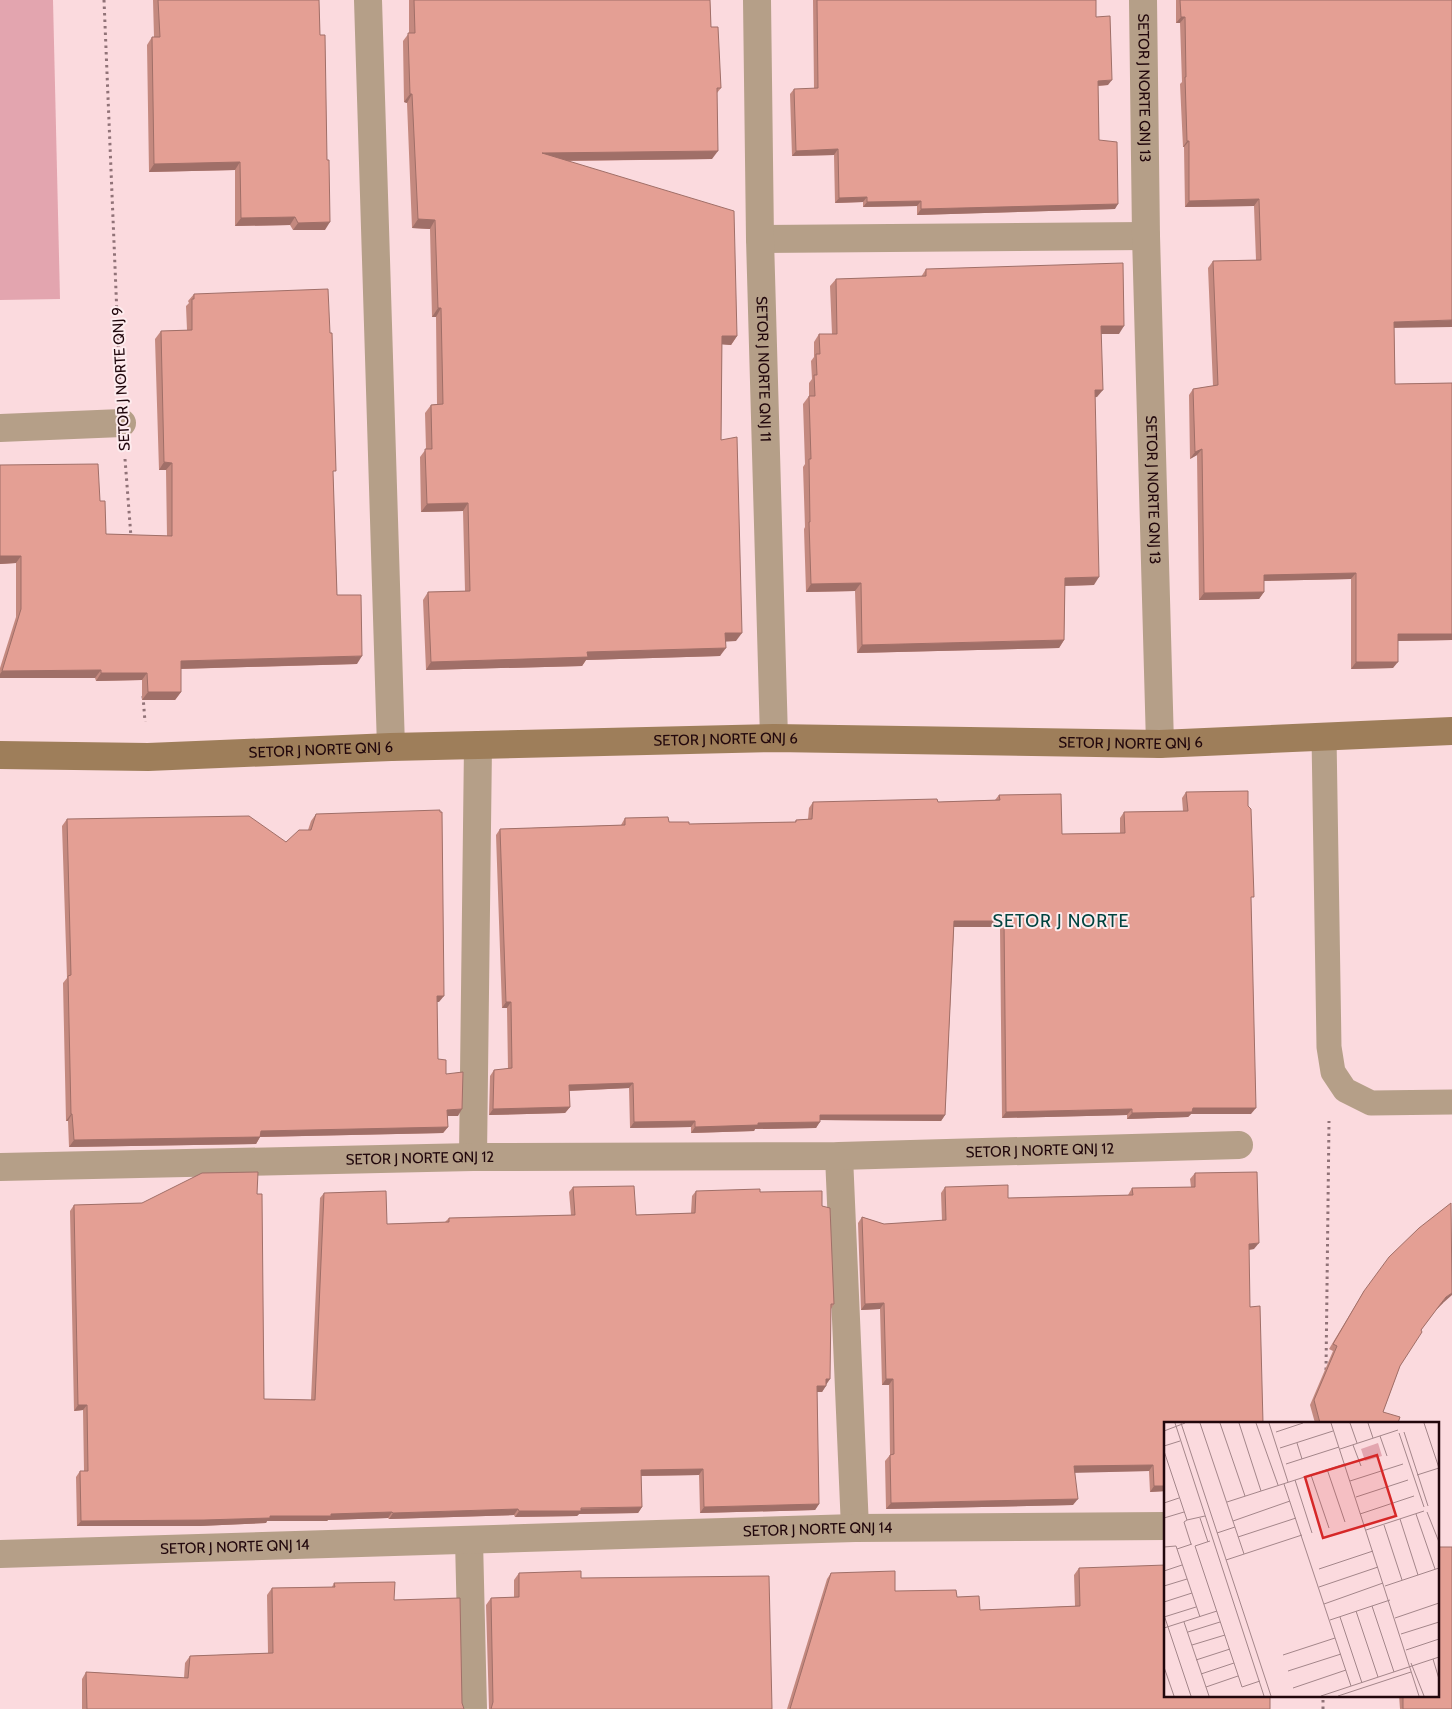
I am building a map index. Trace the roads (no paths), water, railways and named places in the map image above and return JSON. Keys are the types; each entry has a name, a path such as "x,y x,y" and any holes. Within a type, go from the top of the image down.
{"main road":[{"name":"SETOR J NORTE QNJ 6","path":"0,755 148,758 391,747 774,738 1160,744 1452,731"}],"street":[{"path":"368,0 391,747"},
{"name":"SETOR J NORTE QNJ 11","path":"757,0 760,239 774,738"},
{"name":"SETOR J NORTE QNJ 13","path":"1143,0 1146,236 1160,744"},
{"path":"760,239 1146,236"},
{"path":"0,428 122,423"},
{"path":"473,1157 478,745"},
{"name":"SETOR J NORTE QNJ 12","path":"0,1167 473,1157 839,1156 1239,1145"},
{"path":"839,1156 855,1528"},
{"name":"SETOR J NORTE QNJ 14","path":"0,1554 855,1528 1164,1526"},
{"path":"469,1540 473,1709"}],"lane":[{"path":"1324,736 1330,1047 1333,1072 1345,1090 1370,1103 1452,1102"}],"district":[{"name":"SETOR J NORTE","path":"1061,921"}]}
